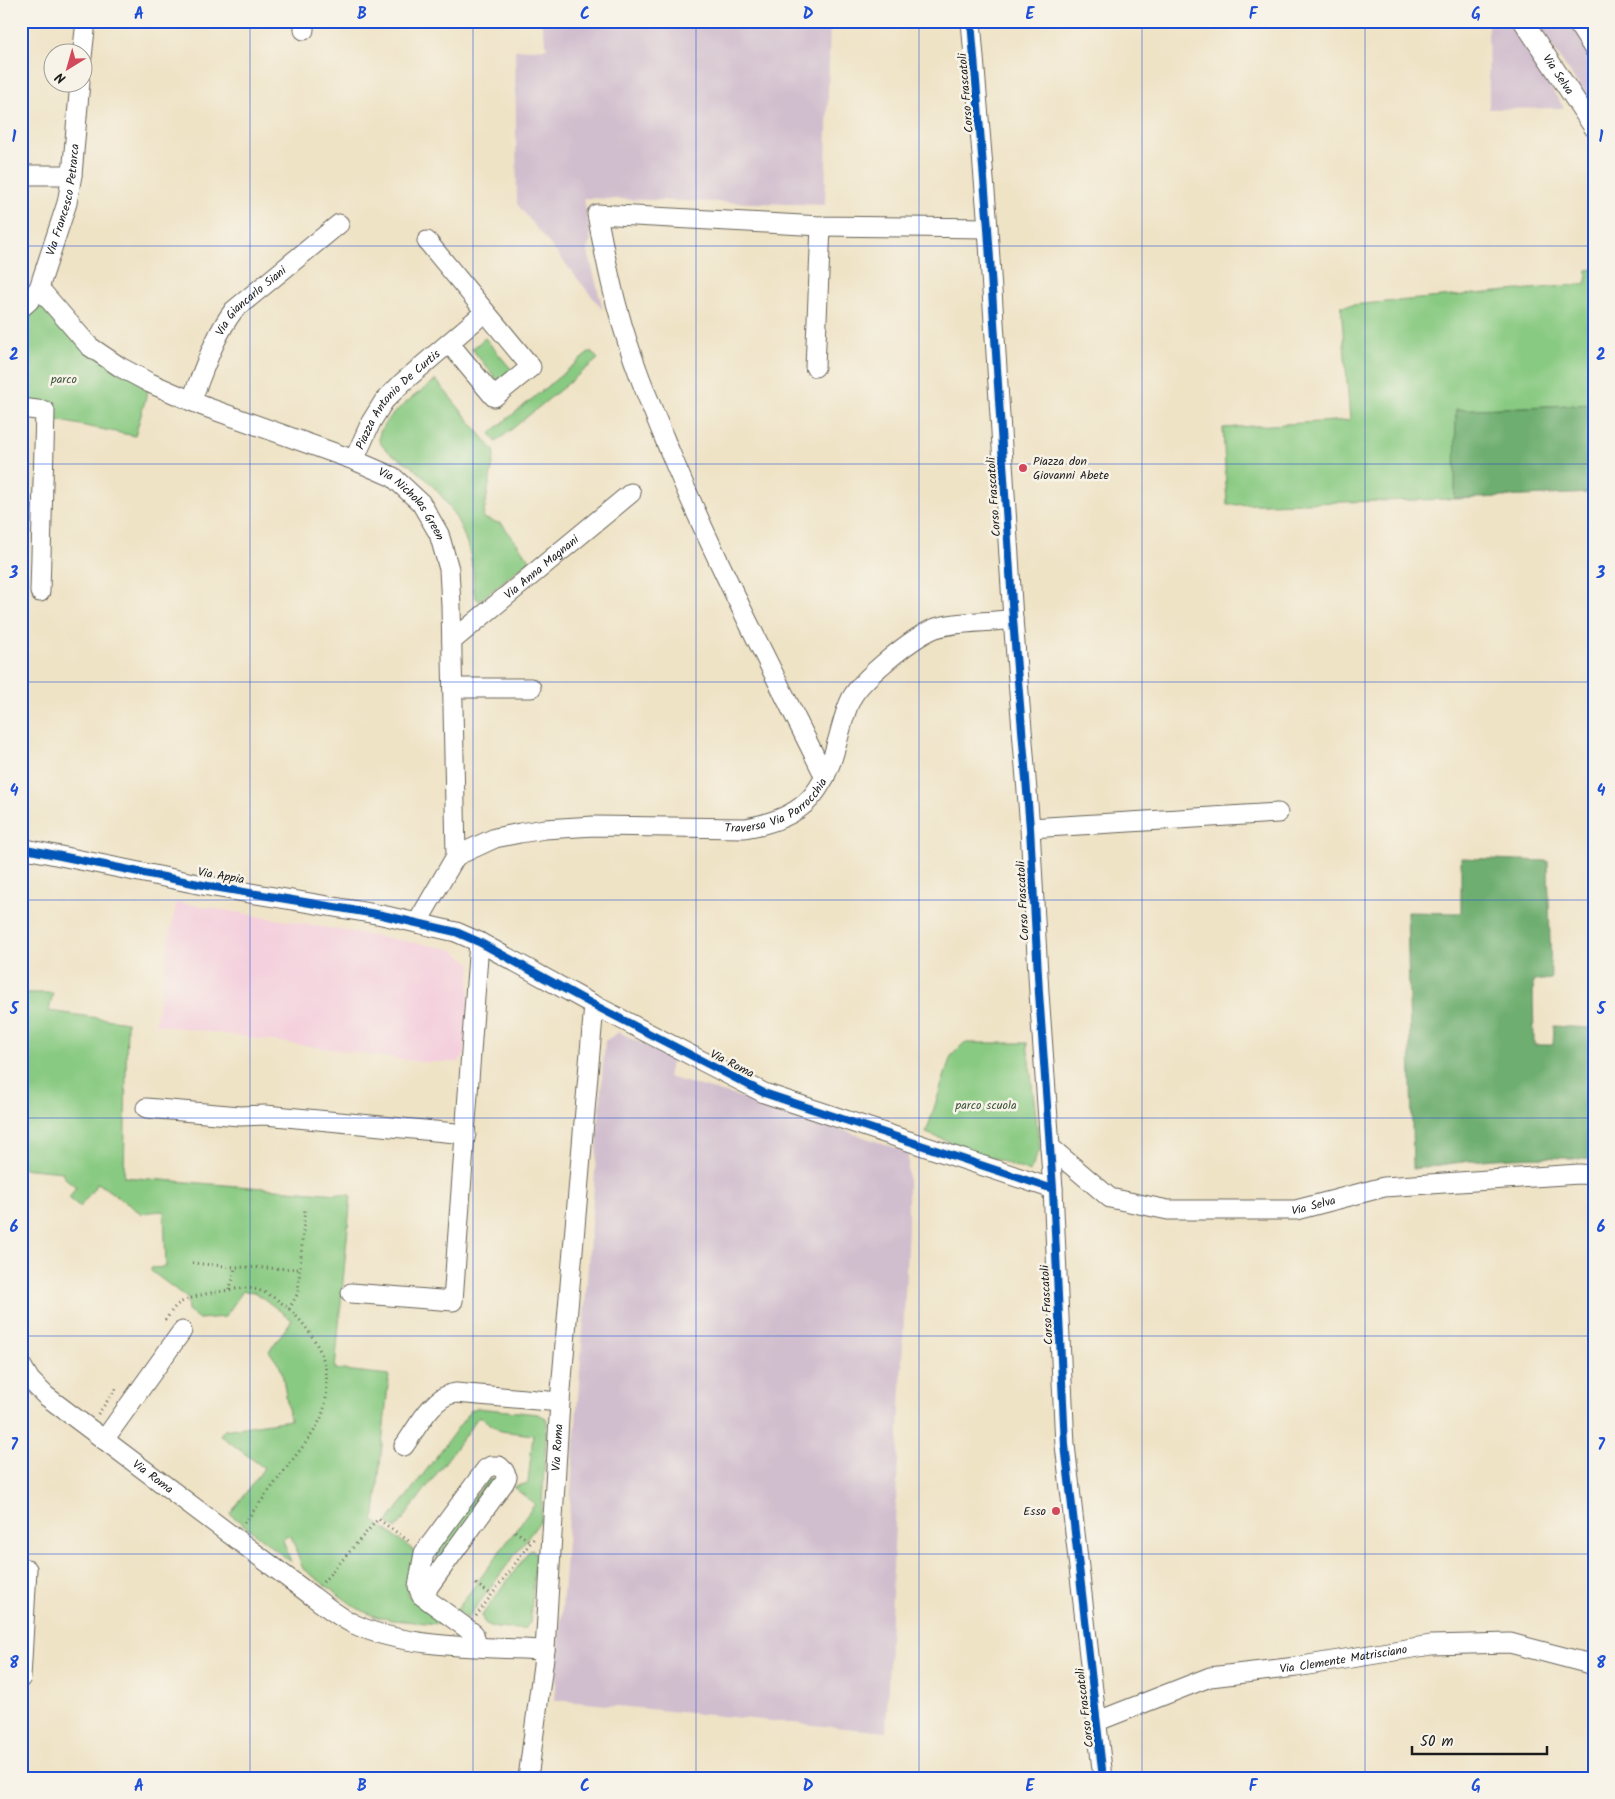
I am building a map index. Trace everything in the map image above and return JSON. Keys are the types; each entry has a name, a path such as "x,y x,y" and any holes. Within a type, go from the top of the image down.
{"street":[{"path":"84,42 86,21"},
{"name":"Corso Frascatoli","path":"971,21 988,228 1013,619 1030,828 1039,993 1053,1189 1064,1445 1098,1721 1103,1778"},
{"name":"Via Selva","path":"1523,21 1594,128"},
{"path":"1576,21 1594,48"},
{"name":"Via Francesco Petrarca","path":"28,300 67,203 72,175 79,92"},
{"path":"21,176 72,175"},
{"path":"825,777 715,553 661,430 618,311 597,214 821,226 988,228"},
{"name":"Via Giancarlo Siani","path":"191,401 224,323 234,310 339,224"},
{"path":"816,367 821,226"},
{"name":"Piazza Antonio De Curtis","path":"427,241 531,367 494,397 449,343"},
{"name":"Via Nicholas Green","path":"28,300 89,346 120,367 143,379 191,401 354,460 393,477 421,503 439,534 449,569 456,856"},
{"name":"Piazza Antonio De Curtis","path":"354,460 371,422 384,401 403,382 486,312"},
{"path":"21,408 45,411 40,592"},
{"name":"Via Anna Magnani","path":"452,641 631,492"},
{"name":"Traversa Via Parrocchia","path":"456,856 496,838 520,832 594,826 745,828 760,826 788,816 802,808 814,796 825,777 846,709 852,697 866,679 905,647 932,629 944,626 995,623 1013,619"},
{"path":"453,688 531,688"},
{"path":"1030,828 1278,813"},
{"name":"Via Appia","path":"21,848 208,886 417,923"},
{"path":"417,923 456,856"},
{"name":"Via Roma","path":"417,923 456,932 479,942 594,1005 764,1092 1053,1189"},
{"path":"351,1293 453,1301 479,942"},
{"name":"Via Roma","path":"528,1778 545,1650 560,1402 594,1005"},
{"path":"146,1108 240,1116 265,1114 466,1134"},
{"name":"Via Selva","path":"1050,1143 1110,1198 1168,1210 1296,1210 1384,1187 1579,1174 1594,1175"},
{"path":"104,1440 182,1331"},
{"name":"Via Roma","path":"21,1365 30,1380 46,1396 87,1428 312,1596 356,1625 379,1634 405,1640 545,1650"},
{"path":"404,1446 435,1402 448,1393 560,1402"},
{"path":"428,1599 426,1593 429,1586 504,1483 506,1478 504,1471 498,1466 491,1466 486,1469 424,1553 418,1589 428,1599 474,1634 477,1646"},
{"path":"21,1678 27,1569"},
{"name":"Via Clemente Matrisciano","path":"1098,1721 1210,1676 1296,1667 1431,1644 1510,1643 1594,1665"}],"path":[{"path":"289,1308 298,1293 306,1208"},
{"path":"192,1263 235,1267 300,1269"},
{"path":"229,1290 234,1279 235,1267"},
{"path":"165,1321 176,1306 184,1301 210,1293 253,1289 289,1308 313,1339 322,1356 326,1377 325,1406 322,1418 309,1439 241,1527"},
{"path":"87,1428 120,1382"},
{"path":"312,1596 378,1518 424,1553"},
{"path":"515,1531 531,1542"},
{"path":"467,1628 531,1542 537,1536 551,1536"},
{"path":"476,1584 492,1595"}],"shaded area":[{"path":"541,21 830,21 825,205 584,198 591,241 587,248 603,310 517,204 515,50 547,48"},
{"path":"1488,21 1507,21 1564,108 1489,109"},
{"path":"1535,21 1594,21 1594,108"},
{"path":"176,902 451,949 471,963 465,1054 459,1062 421,1062 155,1024"},
{"path":"619,1032 672,1059 668,1077 765,1104 908,1152 908,1226 886,1732 555,1700 605,1041"}],"green space":[{"path":"1594,269 1594,404 1456,410 1455,499 1227,505 1223,428 1350,420 1341,306 1586,284 1587,270"},
{"name":"parco","path":"39,288 89,346 150,383 135,436 21,413 21,301"},
{"path":"485,338 512,370 498,381 472,349"},
{"path":"591,351 598,359 496,442 490,433"},
{"path":"436,380 495,452 483,518 502,524 530,560 479,601 474,591 472,565 467,544 452,511 424,477 389,452 381,445 379,440 380,432 392,415"},
{"path":"1594,404 1594,493 1455,499 1456,410"},
{"path":"1461,858 1548,861 1551,979 1533,981 1534,1045 1553,1045 1554,1026 1594,1028 1594,1160 1548,1157 1503,1158 1413,1169 1407,912 1461,913"},
{"path":"21,993 53,993 49,1011 127,1022 124,1177 351,1195 335,1369 389,1375 373,1520 416,1552 408,1595 450,1625 392,1620 374,1616 357,1608 303,1569 291,1536 286,1536 283,1540 291,1562 230,1514 264,1468 220,1435 224,1430 290,1420 282,1372 269,1351 292,1320 255,1292 243,1291 225,1317 199,1319 188,1311 187,1298 151,1271 151,1268 166,1267 164,1211 142,1214 98,1183 80,1207 69,1198 76,1187 63,1176 63,1172 21,1168"},
{"name":"parco scuola","path":"964,1043 1027,1043 1040,1149 1030,1172 926,1133 951,1056"},
{"path":"477,1408 538,1414 546,1418 547,1421 541,1520 467,1619 456,1611 535,1504 513,1487 528,1483 533,1435 500,1431 479,1416 396,1529 387,1523 471,1410"},
{"path":"489,1478 496,1483 440,1559 432,1554"},
{"path":"532,1549 536,1554 530,1623 522,1629 491,1627 483,1620 482,1615"}],"cycle path":[{"path":"971,21 988,228 1013,619 1030,828 1039,993 1053,1189 1065,1445 1103,1778"},
{"path":"21,848 208,886 382,915 456,932 479,942 594,1005 764,1093 1053,1189"}],"place":[{"name":"Piazza don Giovanni Abete","path":"1023,468"},
{"name":"Esso","path":"1056,1511"}]}
